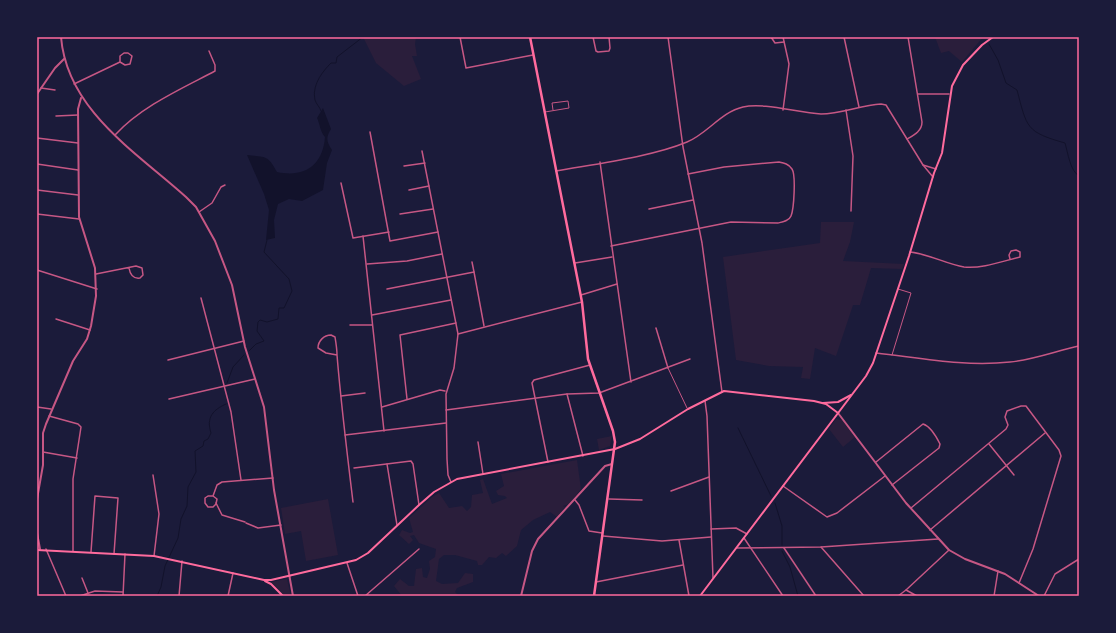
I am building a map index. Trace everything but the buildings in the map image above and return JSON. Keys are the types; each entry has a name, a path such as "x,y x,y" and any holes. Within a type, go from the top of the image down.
{"main road":[{"path":"530,37 581,295 590,365 613,431 615,449 594,596"},
{"path":"700,596 866,376 876,353 910,252 933,176 945,144 949,94 953,82 964,65 982,45 992,37"},
{"path":"264,580 347,563 368,553 419,505 451,482 483,474 615,449 640,439 688,409 722,392 733,391 821,402 838,402 852,395"},
{"path":"821,402 831,407 838,413"},
{"path":"39,549 169,558 264,580 271,584 283,596"}],"street":[{"path":"61,37 64,59 81,98 115,135 186,196 199,212 227,267 244,341 264,407 272,478 281,525 288,576 293,596"},
{"path":"460,37 466,68 533,55"},
{"path":"593,37 596,51 598,52 609,51 609,37"},
{"path":"668,37 683,144 699,229 722,392"},
{"path":"771,37 775,43 784,42"},
{"path":"783,37 789,69 783,110"},
{"path":"844,37 859,107"},
{"path":"907,139 918,132 922,126 908,37"},
{"path":"128,52 132,56 130,64 125,65 120,62 120,56 124,53 128,52"},
{"path":"115,135 123,127 160,101 215,70 215,65 209,52"},
{"path":"37,94 55,68 64,59"},
{"path":"74,84 120,62"},
{"path":"41,88 55,90"},
{"path":"918,94 949,94"},
{"path":"37,498 40,485 43,433 72,361 87,339 90,330 97,288 96,274 80,219 78,195 78,104 81,98"},
{"path":"556,171 647,153 683,144 696,138 724,117 741,107 762,106 821,114 881,104 886,105 923,165 933,176"},
{"path":"846,110 853,156 851,211"},
{"path":"56,116 78,115"},
{"path":"370,132 390,241 438,232"},
{"path":"37,138 78,143"},
{"path":"422,151 458,334 454,368 446,391 448,475 451,482"},
{"path":"600,162 611,246 632,382"},
{"path":"611,246 732,222 785,222 791,218 793,208 794,174 792,169 786,163 779,162 731,166 688,174"},
{"path":"404,166 425,163"},
{"path":"37,164 78,170"},
{"path":"923,165 936,168"},
{"path":"341,183 353,238 389,232"},
{"path":"199,212 212,203 221,187 225,185"},
{"path":"409,190 429,186"},
{"path":"37,190 78,195"},
{"path":"649,209 693,200"},
{"path":"400,214 433,209"},
{"path":"37,214 80,219"},
{"path":"363,236 384,431"},
{"path":"910,252 965,267 1010,259 1020,257 1020,252 1016,250 1011,251 1009,255 1010,259"},
{"path":"366,264 407,261 442,254"},
{"path":"575,263 613,257"},
{"path":"472,262 484,326"},
{"path":"96,274 129,268 140,267 143,270 143,275 140,278 135,278 131,275 129,268"},
{"path":"37,270 97,288"},
{"path":"387,288 474,272"},
{"path":"581,295 617,284"},
{"path":"201,298 235,431 241,480"},
{"path":"372,316 451,300"},
{"path":"458,334 484,326 582,302"},
{"path":"56,319 90,330"},
{"path":"407,399 400,335 456,323"},
{"path":"350,325 373,325"},
{"path":"656,328 668,368"},
{"path":"337,355 326,353 318,348 318,345 323,337 331,335 335,337 337,355 340,396 353,502"},
{"path":"168,360 244,341"},
{"path":"876,353 962,363 990,364 1019,361 1079,346"},
{"path":"446,410 567,394 599,393 632,382 690,359"},
{"path":"548,462 533,381 590,365"},
{"path":"169,399 255,379"},
{"path":"382,407 440,390 446,391"},
{"path":"340,396 365,393"},
{"path":"567,394 583,456"},
{"path":"704,400 707,416 713,578"},
{"path":"911,508 989,444 1007,426 1005,417 1007,411 1024,406 1061,456 1033,549 1019,584"},
{"path":"37,407 52,409"},
{"path":"838,413 892,486 930,530 950,550 965,559 998,571 1039,596"},
{"path":"49,416 81,426 73,490 73,552"},
{"path":"345,435 446,423"},
{"path":"875,462 921,425 926,425 939,441 939,448 892,486"},
{"path":"930,530 1045,433"},
{"path":"478,442 483,474"},
{"path":"989,444 1014,475"},
{"path":"43,452 77,458"},
{"path":"354,468 411,461 419,505"},
{"path":"387,464 397,525"},
{"path":"521,596 532,551 538,539 605,466 608,464 613,464"},
{"path":"153,475 158,514 154,556"},
{"path":"784,486 827,517 837,513 885,476"},
{"path":"671,491 709,477"},
{"path":"213,496 217,485 222,482 272,478"},
{"path":"91,553 95,496 118,498 114,554"},
{"path":"213,496 216,499 216,503 222,515 246,522 258,528 281,525"},
{"path":"213,496 207,497 205,503 210,507 216,503"},
{"path":"608,499 642,500"},
{"path":"575,500 579,505 589,531 603,535 640,540 679,540 711,537"},
{"path":"711,529 736,528 747,534"},
{"path":"37,533 39,549"},
{"path":"744,538 783,596"},
{"path":"737,548 821,547 939,539"},
{"path":"679,540 689,596"},
{"path":"821,547 864,596"},
{"path":"784,548 816,596"},
{"path":"46,549 66,596"},
{"path":"365,596 419,549"},
{"path":"898,596 950,550"},
{"path":"123,596 125,554"},
{"path":"1044,596 1056,574 1079,559"},
{"path":"179,596 182,561"},
{"path":"347,563 358,596"},
{"path":"596,582 683,565"},
{"path":"994,596 998,571"},
{"path":"228,596 233,573"},
{"path":"82,578 88,593"},
{"path":"80,596 98,590 123,592"},
{"path":"906,590 917,596"}],"lane":[{"path":"544,112 569,108 568,101 552,103 553,110"},
{"path":"892,355 911,293 898,288"},
{"path":"668,368 688,409"}],"shaded area":[{"path":"363,37 416,37 415,44 417,56 412,56 421,79 404,86 376,63"},
{"path":"935,37 983,37 962,62 949,51 941,53"},
{"path":"323,108 331,129 327,139 332,150 327,163 323,190 302,201 289,199 278,204 274,220 275,238 266,240 269,210 264,194 247,155 266,158 271,162 277,172 296,173 311,167 321,155 324,147 325,137 322,133 317,118"},
{"path":"821,222 854,222 850,242 843,261 904,264 902,269 871,268 860,305 853,305 836,356 815,348 810,379 801,378 803,367 769,366 736,360 723,257 820,243"},
{"path":"836,419 842,420 855,437 843,447 829,429"},
{"path":"612,436 610,446 599,450 597,439"},
{"path":"577,460 581,489 569,504 563,506 565,507 557,517 550,512 533,520 521,530 517,546 506,556 502,553 496,558 489,557 482,565 478,565 477,561 455,555 444,555 439,559 436,581 442,584 458,583 465,573 473,574 473,582 457,588 455,592 459,596 402,596 394,586 400,579 409,586 414,586 416,569 422,568 423,577 427,578 430,569 429,561 435,557 436,549 419,543 414,535 410,536 413,540 409,544 399,535 402,530 410,533 413,532 409,518 432,497 439,493 449,508 462,506 467,511 471,507 472,495 483,493 480,480 483,479 492,504 507,498 505,496 498,495 496,491 504,486 501,474"},
{"path":"328,499 338,555 306,561 301,531 285,534 281,508"},
{"path":"287,579 291,596 284,596 271,582"}],"waterway":[{"path":"321,111 314,95 318,80 331,63 336,63 337,57 363,37"},
{"path":"989,44 998,60 1006,83 1017,90 1023,113 1030,127 1042,135 1065,143 1071,166 1079,176"},
{"path":"249,351 256,344 264,341 257,331 258,322 260,320 267,322 278,319 279,308 284,308 292,291 289,279 264,252 267,240"},
{"path":"227,383 233,367 244,355"},
{"path":"157,596 161,587 165,566 178,538 181,519 187,506 188,487 196,472 195,451 203,446 204,441 208,439 211,433 209,423 210,418 217,409 226,404"},
{"path":"738,428 771,496"},
{"path":"775,503 782,526 782,545"},
{"path":"782,551 790,567 798,596"}]}
